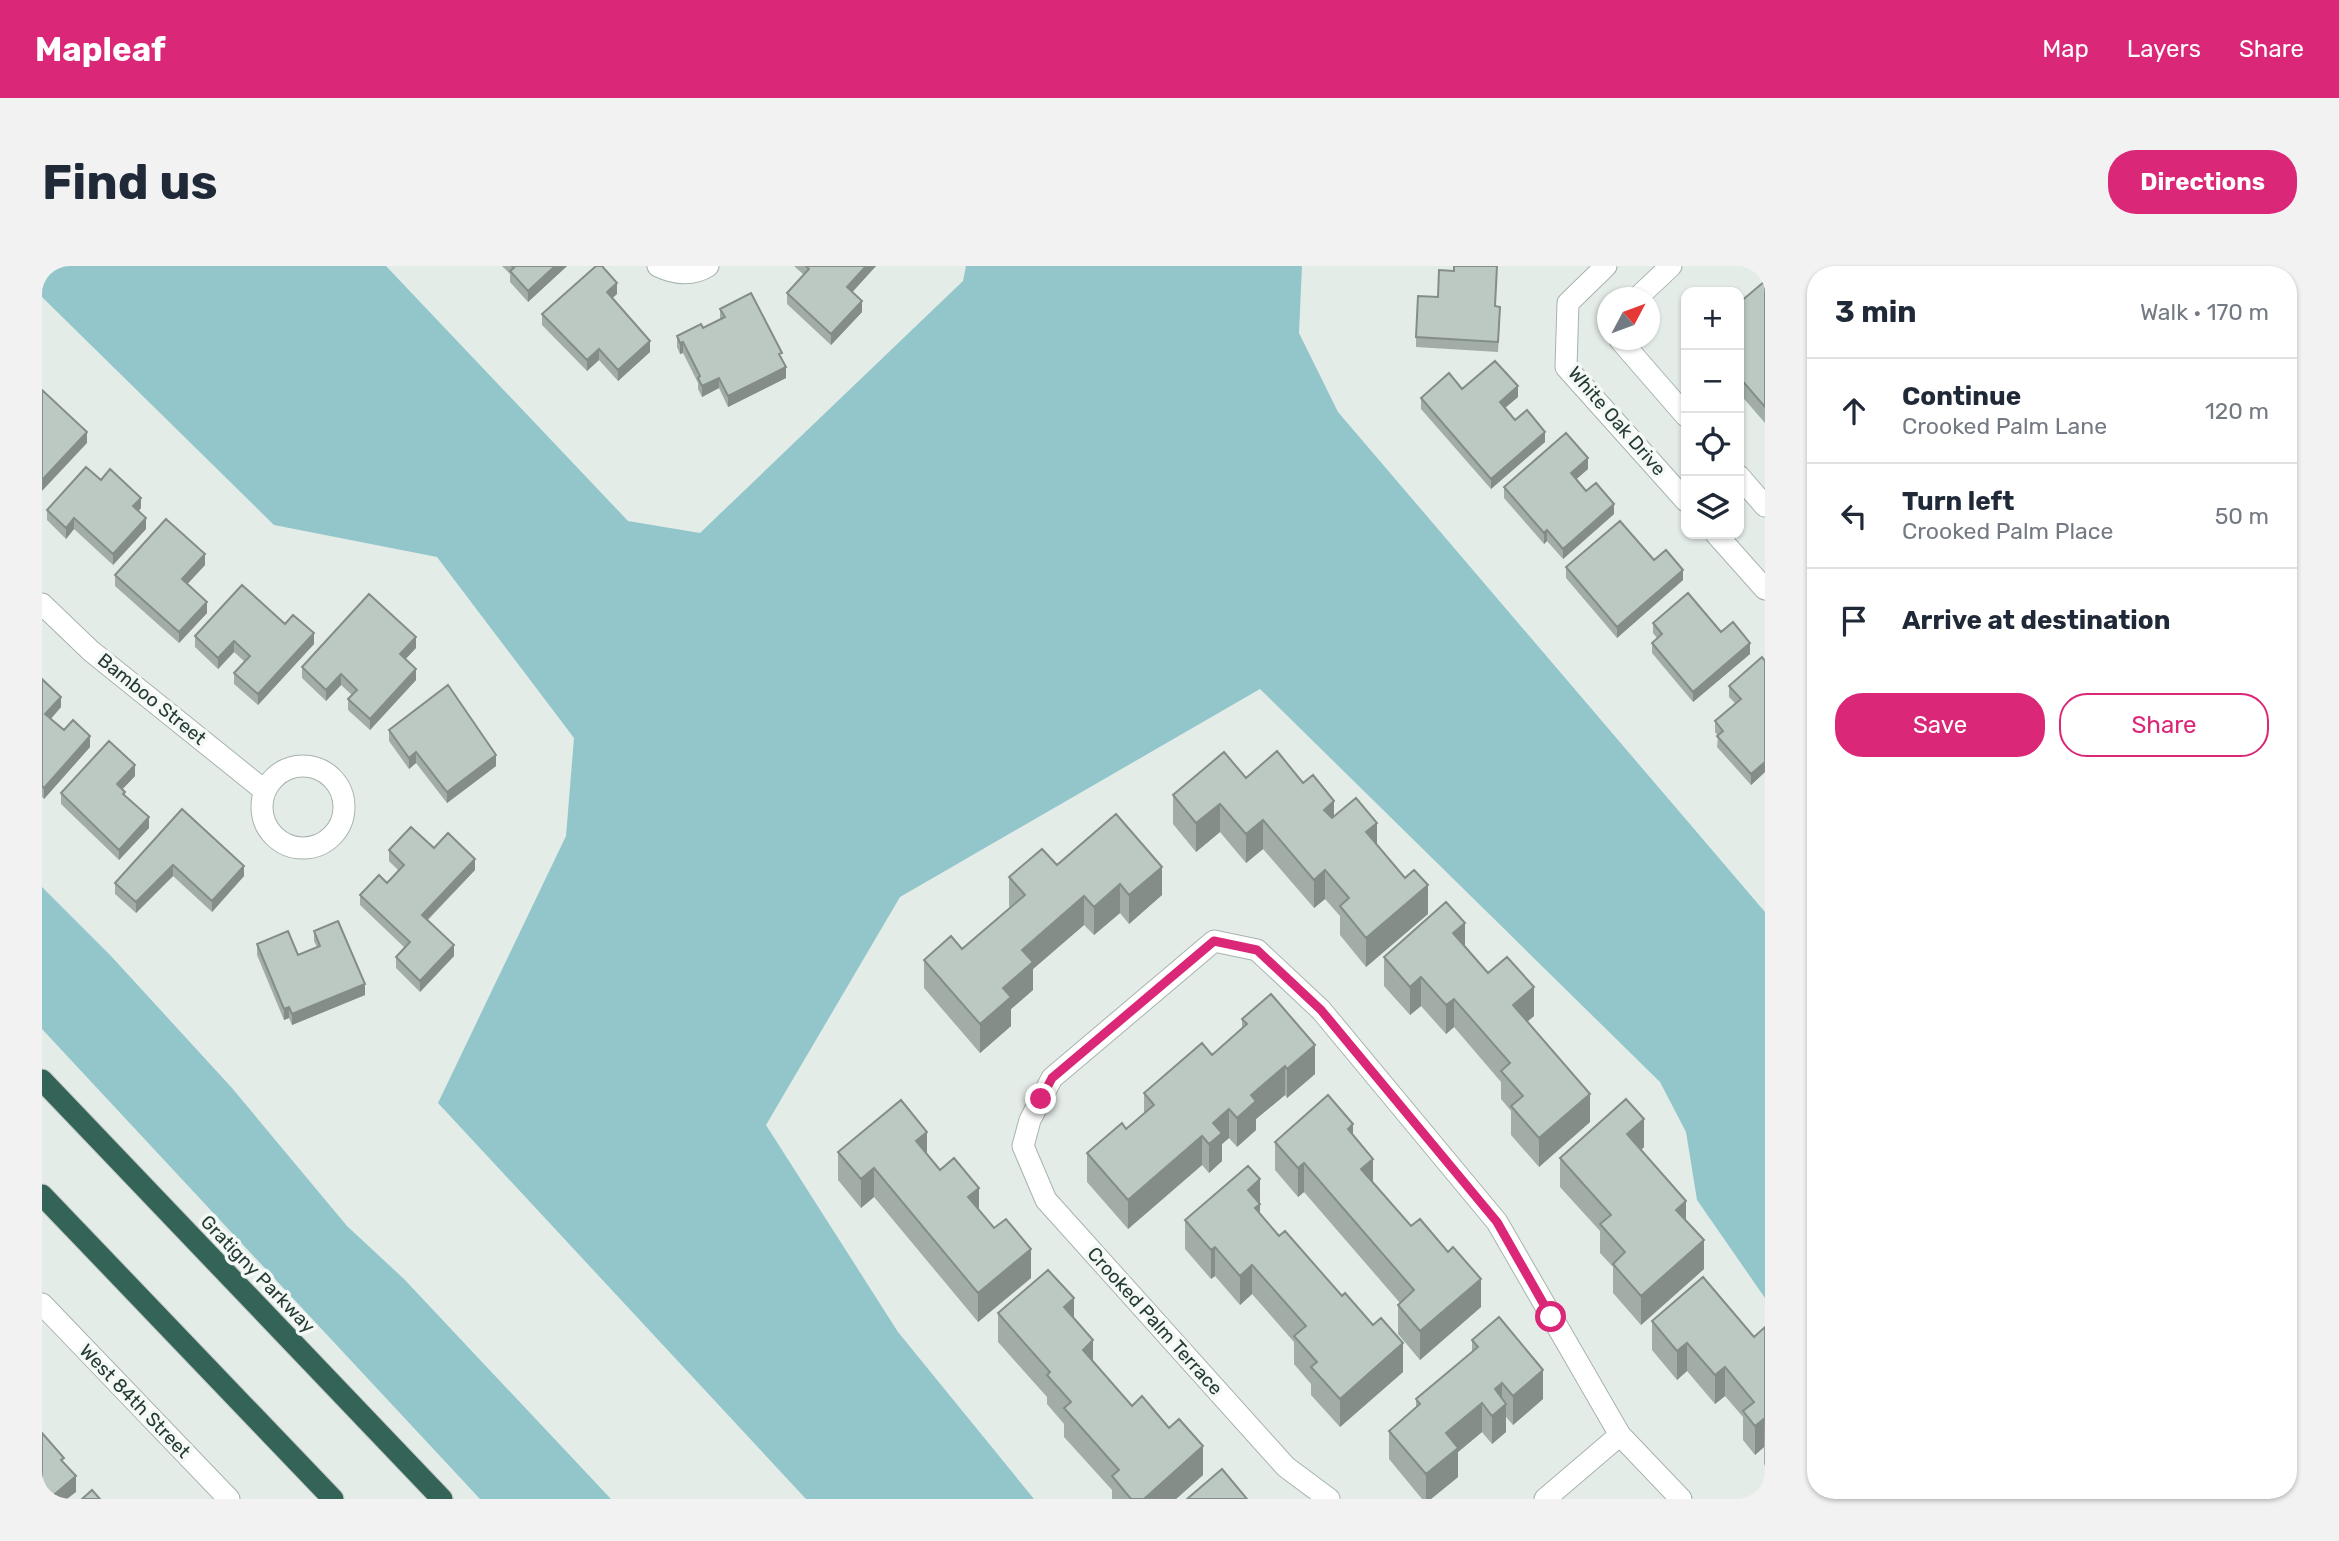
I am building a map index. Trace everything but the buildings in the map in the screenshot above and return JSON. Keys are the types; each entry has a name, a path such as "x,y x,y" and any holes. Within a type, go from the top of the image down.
{"highway":[{"name":"Gratigny Parkway","path":"42,1080 442,1499"},
{"path":"42,1195 333,1499"}],"street":[{"path":"658,266 685,274 701,271 708,266"},
{"name":"White Oak Drive","path":"1606,266 1568,303 1566,367 1681,495"},
{"path":"1649,287 1671,266"},
{"path":"1629,350 1683,413"},
{"path":"1744,482 1765,506"},
{"path":"1720,539 1765,589"},
{"name":"Bamboo Street","path":"42,604 91,650 265,791"},
{"name":"Crooked Palm Terrace","path":"1329,1499 1286,1467 1046,1200 1023,1146 1030,1120 1052,1078 1214,941 1257,950 1321,1010 1497,1222 1620,1435"},
{"name":"West 84th Street","path":"42,1304 229,1499"},
{"path":"1545,1499 1620,1435 1681,1499"}],"water":[{"path":"42,266 386,266 628,521 700,533 963,281 966,266 1302,266 1299,333 1338,412 1765,912 1765,1298 1697,1200 1686,1132 1660,1082 1260,689 900,897 766,1125 898,1332 1034,1499 806,1499 438,1103 566,836 574,738 437,557 274,525 42,297"},
{"path":"42,887 111,956 232,1088 347,1226 404,1279 611,1499 480,1499 42,1029"}],"route":[{"path":"1041,1099 1052,1078 1214,941 1257,950 1321,1010 1497,1222 1551,1317"}]}
